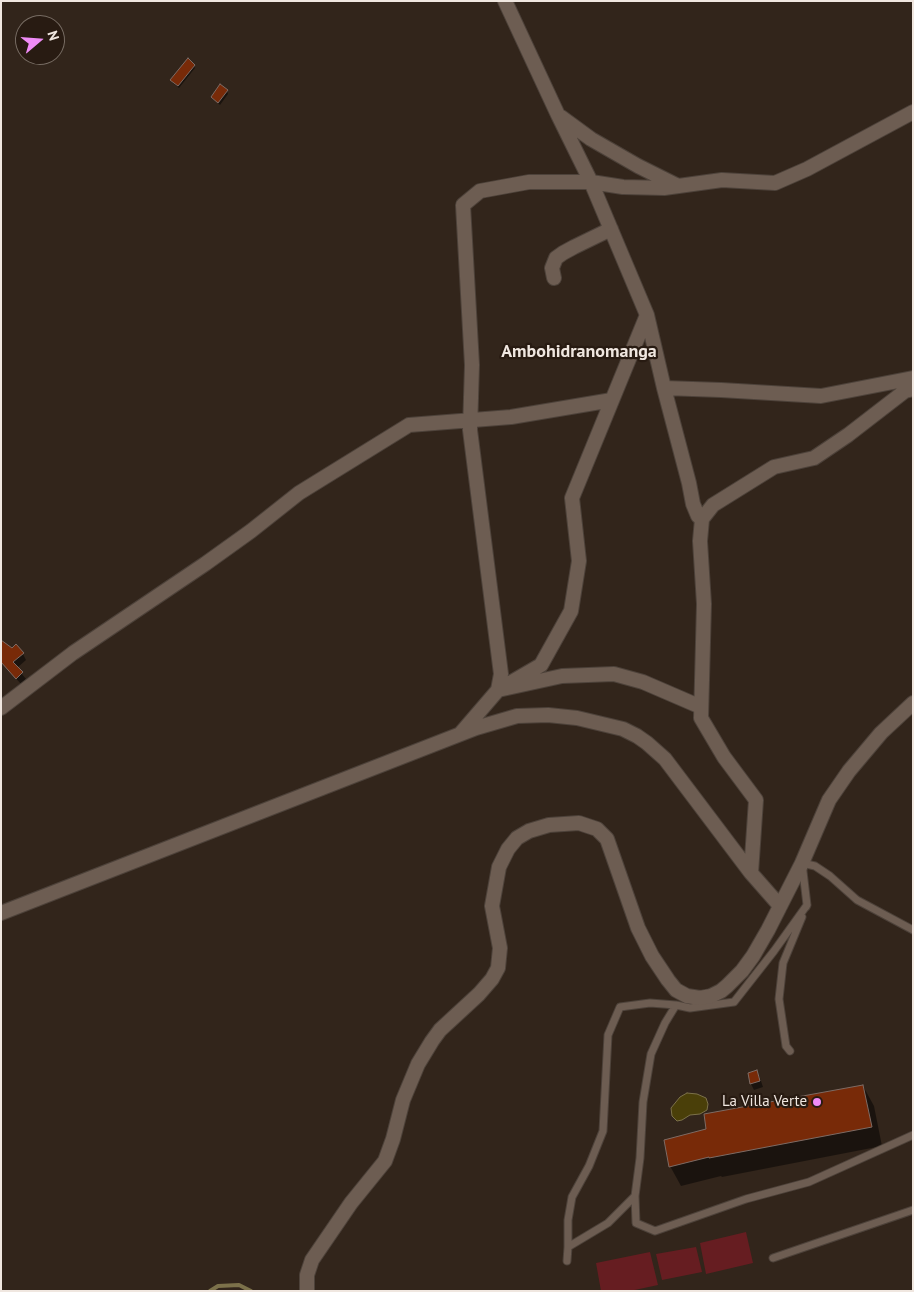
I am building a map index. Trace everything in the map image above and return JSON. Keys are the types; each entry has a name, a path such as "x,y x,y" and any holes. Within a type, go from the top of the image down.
{"street":[{"path":"505,1 591,182 647,315 693,504 698,516 702,519"},
{"path":"498,690 501,674 470,430 472,365 463,205 480,191 529,182 591,182 623,187 664,188 722,180 776,182 807,169 913,112"},
{"path":"558,115 591,140 678,186"},
{"path":"554,278 552,268 556,258 611,229"},
{"path":"459,735 498,690 541,665 571,611 578,561 572,498 647,315"},
{"path":"664,388 822,396 911,385"},
{"path":"751,874 756,800 724,757 701,718 704,604 700,541 702,519 713,505 774,466 814,458 848,435 911,385"},
{"path":"1,708 73,653 236,542 298,493 408,425 511,417 612,400"},
{"path":"498,690 562,676 614,674 643,682 701,707"},
{"path":"307,1291 307,1275 312,1260 351,1203 385,1161 393,1139 402,1100 418,1064 440,1030 479,994 492,979 498,968 500,948 492,906 493,898 499,867 508,849 517,838 529,831 549,825 579,823 597,829 607,839 638,928 652,956 668,980 676,990 687,996 700,998 711,996 727,986 742,971 753,956 802,863 830,800 848,771 881,733 913,703"},
{"path":"1,913 476,728 517,716 548,715 577,718 623,729 637,736 657,752 665,759 751,874 780,906"}],"lane":[{"path":"790,1051 786,1046 780,999 783,963 807,904 802,863 814,866 830,876 857,900 913,930"},
{"path":"567,1261 568,1220 572,1196 589,1166 603,1131 608,1035 620,1007 650,1003 690,1008 734,1002 774,951 807,904"},
{"path":"676,1006 665,1023 651,1054 643,1102 640,1158 635,1196 636,1223 655,1231 746,1199 809,1182 913,1135"},
{"path":"568,1247 608,1223 635,1196"},
{"path":"773,1258 913,1210"}],"shaded area":[{"path":"687,1093 697,1094 706,1098 707,1110 677,1121 672,1116 671,1108 680,1097"},
{"path":"746,1232 753,1263 706,1274 700,1243"},
{"path":"696,1247 702,1272 662,1280 656,1254"},
{"path":"650,1252 658,1285 630,1291 601,1291 596,1263"}],"building":[{"path":"188,58 195,65 178,86 170,80"},
{"path":"220,84 228,90 218,103 211,97"},
{"path":"1,640 12,648 16,644 24,653 13,662 23,672 16,679 1,662"},
{"path":"757,1070 760,1081 750,1084 748,1073"},
{"path":"863,1085 872,1127 709,1157 669,1167 664,1140 706,1129 704,1114"}],"waterway":[{"name":"Ambohidranomanga","path":"210,1291 218,1286 239,1285 251,1291"}],"place":[{"name":"La Villa Verte","path":"817,1102"}],"district":[{"name":"Ambohidranomanga","path":"579,352"}]}
